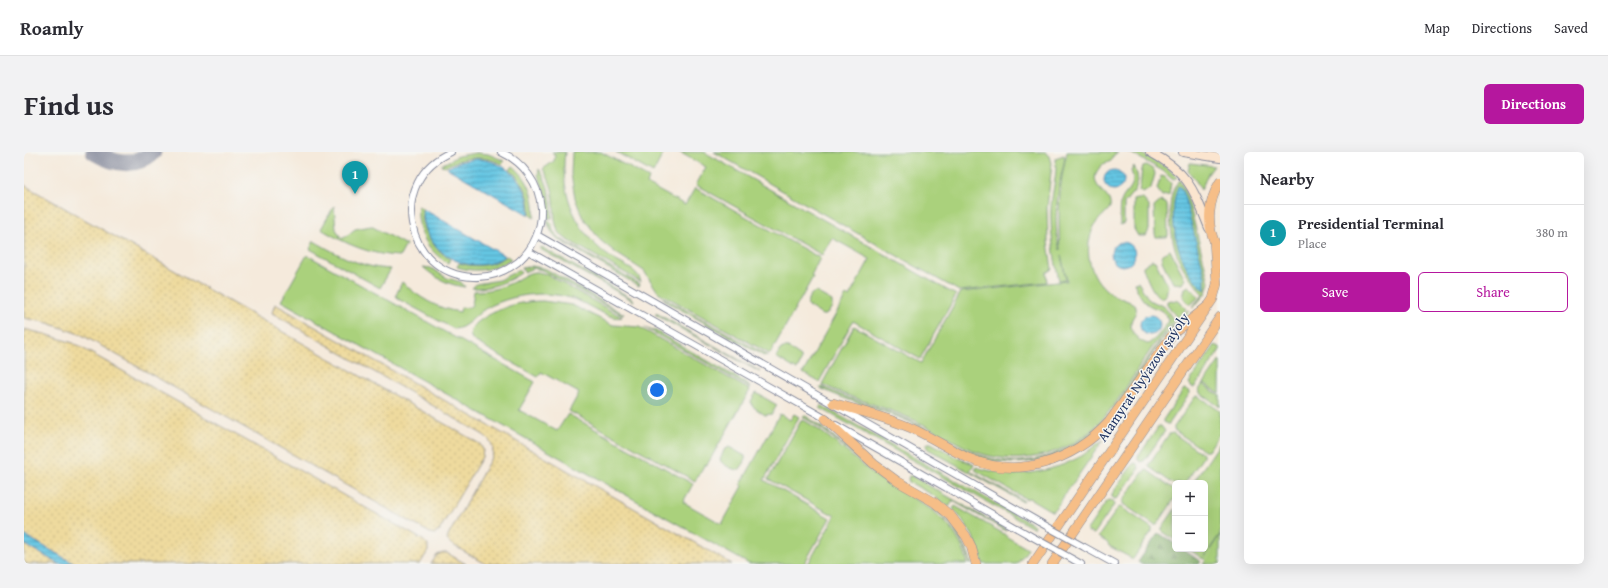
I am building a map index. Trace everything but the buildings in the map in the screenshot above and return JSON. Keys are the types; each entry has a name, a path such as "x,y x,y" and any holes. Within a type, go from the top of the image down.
{"main road":[{"name":"Atamyrat Nyýazow şaýoly","path":"1033,564 1208,306 1216,289 1217,275 1210,209 1214,193 1220,182"},
{"path":"1213,237 1220,254"},
{"path":"833,403 899,423 924,434 969,458 987,465 1011,467 1032,466 1050,461 1078,449 1098,435 1174,333 1208,306"},
{"path":"1052,564 1220,317"},
{"path":"825,419 874,464 897,481 934,502 951,516 966,536 976,564"}],"street":[{"path":"451,152 437,160 427,169 419,180 414,192 410,212 412,226 416,239 423,250 438,265 450,272 463,276 476,277 490,276 503,271 514,264 528,251 537,235 540,225 540,198 535,185 519,164 501,152"},
{"path":"1150,152 1176,168 1187,180 1213,237"},
{"path":"1183,152 1220,158"},
{"path":"537,235 1115,564"},
{"path":"528,251 1081,564"}],"green space":[{"path":"552,152 565,152 564,168 568,198 581,226 601,250 634,271 640,278 641,282 561,235 556,225 552,188 543,169 554,161 555,156"},
{"path":"572,152 601,152 649,178 647,184 685,205 695,188 820,258 811,276 813,277 770,354 658,292 644,271 616,253 600,240 582,216 575,198 571,174"},
{"path":"616,152 664,152 653,173"},
{"path":"679,152 704,152 956,295 920,359 853,321 819,382 803,373 846,296 849,297 870,259 832,238 822,255 696,185 706,167"},
{"path":"714,152 1045,152 1050,156 1052,163 1047,208 1048,242 1052,269 1046,273 1047,282 959,291"},
{"path":"1067,152 1118,152 1111,161 1101,166 1096,174 1095,180 1097,185 1108,198 1110,207 1096,223 1089,241 1088,251 1092,270 1097,279 1110,293 1135,305 1136,310 1132,319 1131,327 1137,338 1144,343 1148,344 1156,338 1169,321 1167,316 1162,311 1148,305 1145,302 1134,283 1138,282 1149,300 1165,307 1174,321 1153,347 1125,390 1094,428 1081,438 1053,452 1021,458 989,456 965,447 916,421 822,384 854,326 921,363 961,292 1067,281 1061,255 1066,280 1059,281 1053,244 1051,216 1056,170 1055,158 1064,155 1056,216 1060,250 1059,201"},
{"path":"1129,152 1139,152 1167,168 1177,177 1173,180 1163,171"},
{"path":"476,153 488,154 505,161 502,164 488,159 474,158 452,163 445,167 441,165 458,156"},
{"path":"1190,163 1214,166 1208,174 1201,190 1195,179 1188,171"},
{"path":"1146,165 1154,170 1155,174 1151,188 1143,193 1139,191 1142,169 1143,166"},
{"path":"513,166 519,171 530,189 534,203 534,218 530,215 528,196 523,184 510,170"},
{"path":"1134,166 1138,181 1135,190 1124,203 1124,223 1120,225 1120,205 1132,185 1133,177 1131,171"},
{"path":"539,169 549,192 552,218 547,218 546,196 538,175"},
{"path":"1161,176 1165,177 1171,183 1169,195 1162,196 1157,189"},
{"path":"1180,180 1188,198 1209,282 1206,293 1193,308 1192,307 1203,295 1182,266 1174,244 1170,220 1170,207 1175,187","holes":["1179,186 1185,198 1205,277 1205,290 1196,281 1188,269 1177,242 1173,212"]},
{"path":"1143,199 1149,206 1149,230 1146,236 1138,236 1134,229 1134,200"},
{"path":"1161,201 1167,204 1168,236 1156,237 1154,207"},
{"path":"334,206 336,229 341,238 344,238 355,229 371,226 406,245 400,256 368,251 359,248 321,229"},
{"path":"418,206 422,208 423,224 429,238 444,255 450,259 448,263 434,252 424,239 419,223"},
{"path":"547,221 551,222 553,231 562,240 640,284 639,286 558,239 551,231"},
{"path":"314,241 351,260 370,266 391,269 380,288 310,249"},
{"path":"541,247 633,299 634,301 540,249"},
{"path":"1170,250 1185,279 1182,284 1173,283 1162,261 1162,254"},
{"path":"307,255 535,382 519,410 557,431 568,414 693,484 683,502 722,524 743,486 741,484 780,414 790,420 794,414 799,417 764,480 830,518 804,564 749,564 281,301"},
{"path":"507,256 511,259 491,268 471,270 457,267 459,263 477,266 489,264"},
{"path":"1152,260 1155,261 1168,286 1166,295 1161,298 1152,289 1143,268 1143,266"},
{"path":"532,266 546,269 624,314 623,315 542,270 533,268 524,272 522,268"},
{"path":"423,267 431,268 447,278 461,282 465,287 453,285 442,280"},
{"path":"519,270 521,273 510,280 491,286 472,288 476,284 499,280"},
{"path":"538,272 546,274 622,317 617,318 605,314 579,301 559,295 536,294 498,302 485,309 462,327 454,329 398,299 396,295 402,282 428,302 443,308 460,312 461,307 468,308 472,305 474,291 501,287 527,274"},
{"path":"1189,286 1199,297 1190,305 1183,297 1185,288"},
{"path":"816,292 832,301 832,307 826,315 822,315 808,306 809,297"},
{"path":"661,296 768,356 764,356 669,303"},
{"path":"543,301 572,305 613,325 639,327 750,390 707,465 705,464 695,481 569,411 579,393 541,372 538,377 474,341 470,335 472,329 477,323 493,313 516,304"},
{"path":"1167,301 1179,301 1186,309 1177,318 1167,304"},
{"path":"1188,310 1190,311 1166,335 1119,405 1098,429 1083,441 1066,451 1048,458 1030,462 1011,463 992,461 973,455 908,421 820,388 821,386 898,415 974,453 993,459 1012,461 1030,460 1048,456 1065,449 1081,440 1096,428 1110,414 1165,333"},
{"path":"656,313 759,371 760,372 656,315"},
{"path":"644,327 656,331 748,384 750,388"},
{"path":"1215,345 1220,347 1220,350 1195,387 1192,387 1189,383"},
{"path":"783,348 788,348 801,357 801,362 797,370 776,357"},
{"path":"1220,360 1220,394 1204,383"},
{"path":"1203,384 1220,396 1220,407 1200,393 1199,390"},
{"path":"1184,389 1190,391 1190,393 1169,424 1163,422 1163,420"},
{"path":"756,393 777,405 772,414 765,415 752,406 751,401"},
{"path":"1198,396 1220,411 1220,433 1208,451 1205,451 1174,430 1174,427 1195,397"},
{"path":"821,405 1034,525 1033,528 820,408"},
{"path":"804,415 822,427 863,461 932,506 944,517 955,530 965,545 972,564 970,564 958,536 940,514 924,502 881,477 824,430 803,417"},
{"path":"802,419 822,432 869,471 922,503 938,515 956,536 968,564 808,564 835,516 768,479"},
{"path":"1159,426 1161,426 1165,431 1144,461 1141,462 1138,460 1138,457"},
{"path":"1173,433 1203,454 1203,457 1187,480 1172,480 1172,483 1149,467 1149,464 1169,434"},
{"path":"1103,440 1053,512 1029,498 1026,499 975,470 976,467 1004,473 1031,473 1058,467 1083,455"},
{"path":"928,443 931,443 960,459 974,464 970,471 1024,501 1023,502 928,449 926,446"},
{"path":"1220,443 1220,534 1208,552 1208,480 1195,480"},
{"path":"729,447 745,456 745,462 739,470 728,467 720,460 724,450"},
{"path":"1136,463 1139,468 1118,498 1115,499 1112,497 1112,494 1133,464"},
{"path":"1147,470 1172,488 1172,502 1157,525 1154,525 1123,504 1123,501 1144,471"},
{"path":"909,476 912,476 1007,530 1006,531 953,501 949,507 931,494 909,482"},
{"path":"1110,500 1114,505 1094,534 1088,532 1087,530 1107,501"},
{"path":"955,506 1028,549 1017,564 983,564 972,534 953,509"},
{"path":"1121,507 1152,528 1152,531 1133,559 1109,546 1108,543 1098,537 1118,508"},
{"path":"1172,513 1172,538 1162,531 1162,528"},
{"path":"1160,534 1172,542 1172,552 1186,552 1201,562 1199,564 1141,564 1138,562 1157,535"},
{"path":"1220,535 1220,564 1203,564 1206,560 1204,558"},
{"path":"1193,552 1208,552 1203,559"}],"sand":[{"path":"24,185 480,444 483,450 482,457 439,531 434,534 430,533 82,335 48,323 24,318"},
{"path":"275,304 732,564 486,564 451,544 447,540 492,456 493,449 487,438 272,313"},
{"path":"24,329 73,343 423,540 428,545 428,551 420,564 75,564 24,535"},
{"path":"24,544 59,564 24,564"},
{"path":"447,553 466,564 431,564 437,555"}],"water":[{"path":"476,159 487,160 497,164 514,176 526,193 529,204 529,215 447,168 459,162"},
{"path":"1114,170 1121,173 1124,180 1121,187 1114,190 1107,187 1104,180 1107,173"},
{"path":"1178,186 1181,188 1185,198 1205,277 1205,290 1196,281 1188,269 1181,256 1177,242 1173,213"},
{"path":"423,209 505,256 491,263 477,265 463,263 450,258 439,249 430,238 425,224"},
{"path":"1123,242 1132,245 1135,254 1132,263 1123,266 1114,263 1111,254 1114,245"},
{"path":"1150,315 1157,318 1160,325 1157,332 1150,335 1143,332 1140,325 1143,318"},
{"path":"24,535 75,564 59,564 24,544"}],"taxiway":[{"path":"94,152 116,162 124,163 139,161 153,152"}],"place":[{"name":"Presidential Terminal","path":"355,194"}]}
